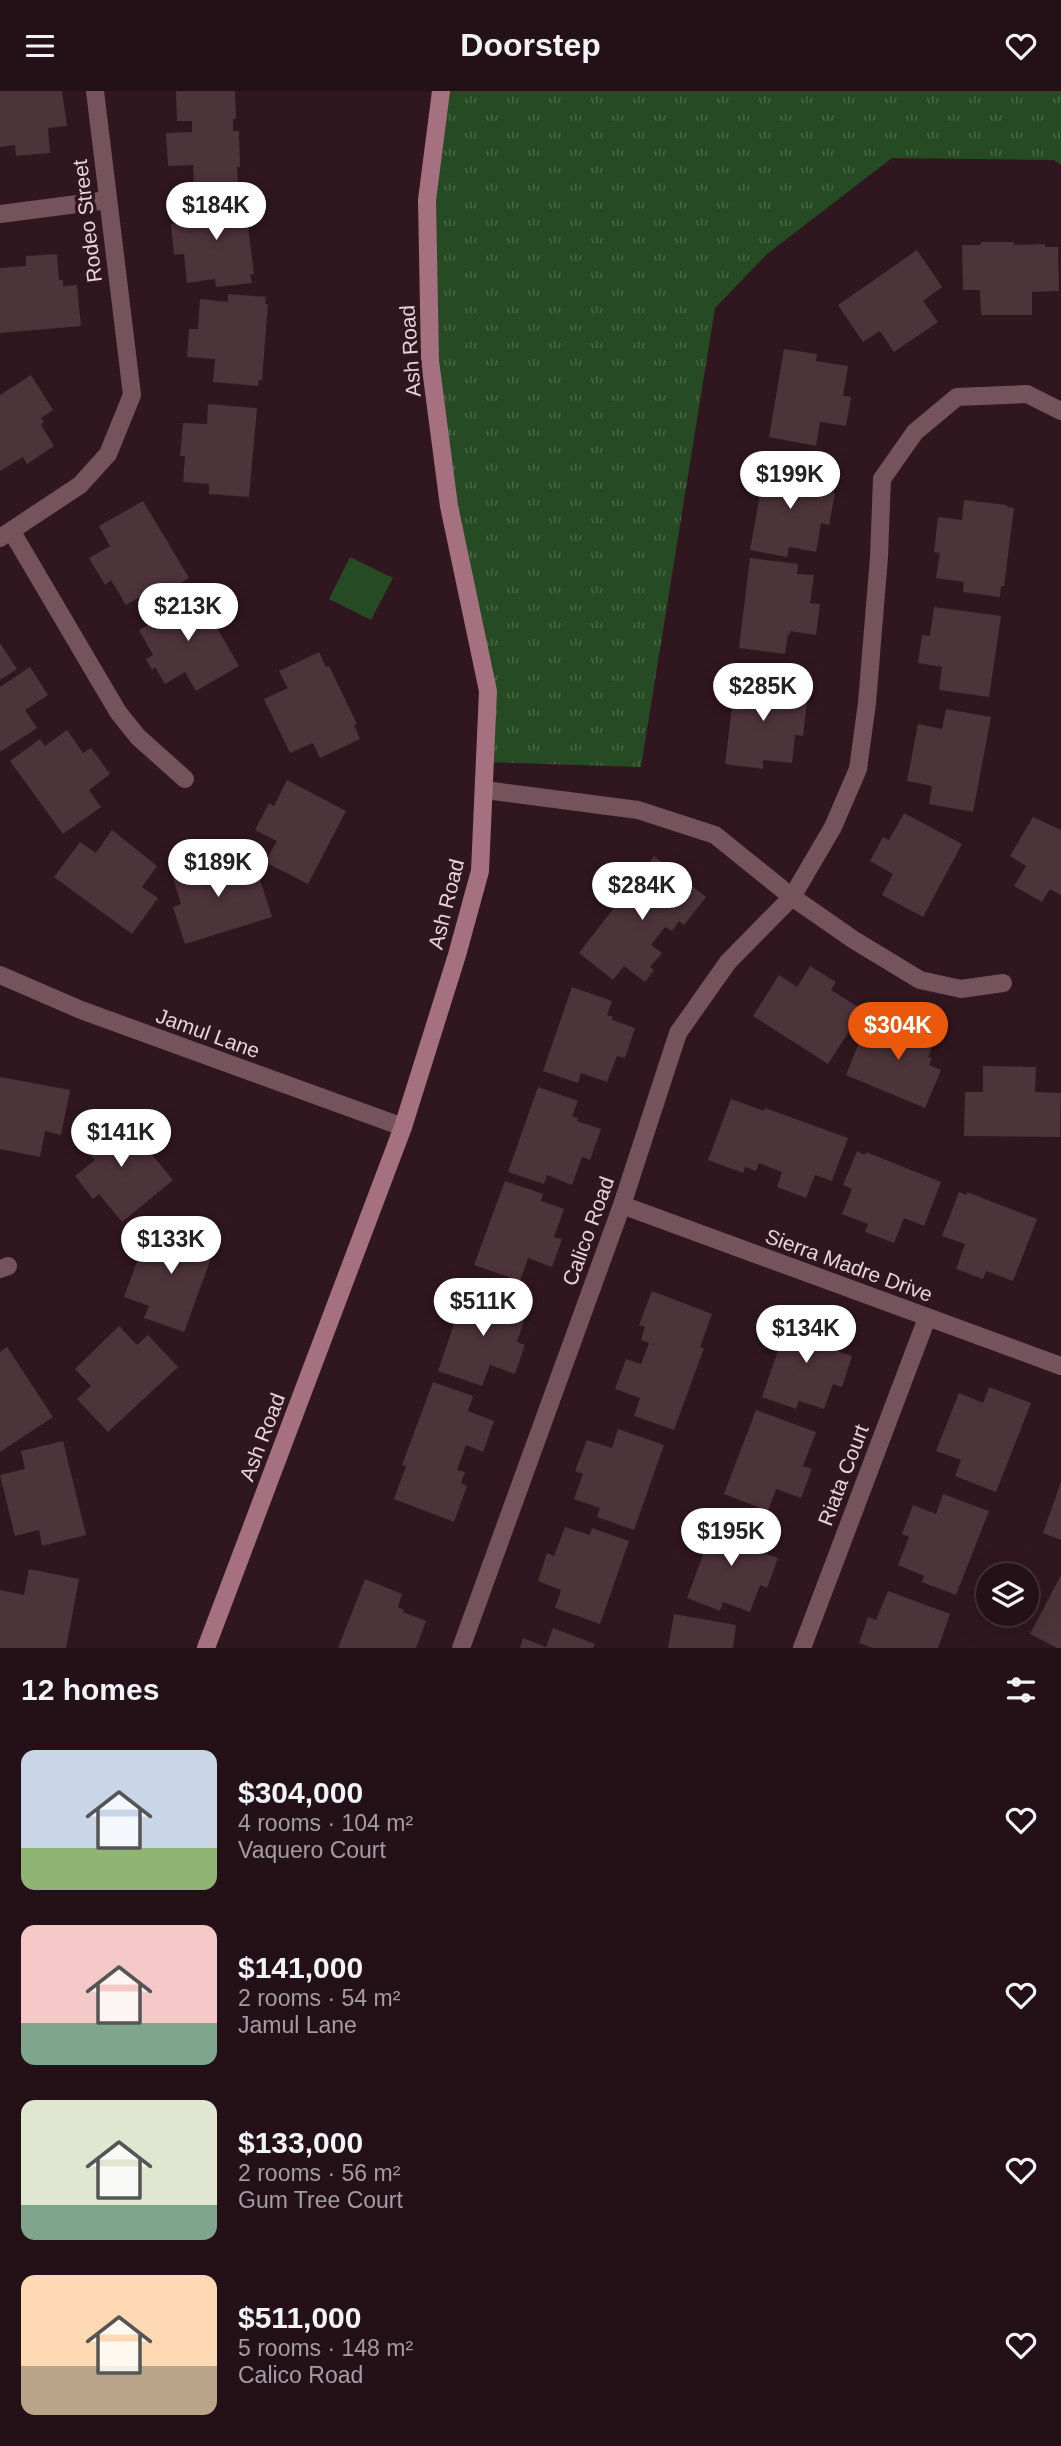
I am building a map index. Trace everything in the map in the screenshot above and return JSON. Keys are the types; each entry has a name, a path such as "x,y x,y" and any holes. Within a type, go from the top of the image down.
{"main road":[{"name":"Ash Road","path":"206,1648 403,1127 457,955 480,871 488,691 449,506 430,361 427,200 441,91"}],"street":[{"name":"Rodeo Street","path":"6,535 80,485 108,454 132,395 95,91"},
{"path":"0,214 108,200"},
{"path":"792,897 833,827 858,769 879,557 882,479 915,432 957,397 1027,394 1061,411"},
{"path":"6,535 118,712 138,737 185,779"},
{"path":"485,790 639,810 715,835 792,897 920,981 961,989 1003,983"},
{"name":"Calico Road","path":"461,1648 622,1205 678,1033 728,962 792,897"},
{"name":"Jamul Lane","path":"0,975 106,1020 403,1127"},
{"name":"Sierra Madre Drive","path":"622,1205 1061,1366"},
{"name":"Riata Court","path":"802,1648 927,1318"}],"green space":[{"path":"441,91 1061,91 1061,165 1054,160 892,158 767,254 715,308 641,767 486,762 488,691 449,506 427,200"},
{"path":"350,557 393,578 371,620 329,599"}],"building":[{"path":"0,91 62,91 67,126 48,128 50,153 16,156 15,145 0,147"},
{"path":"176,91 235,91 236,119 233,119 233,131 239,131 238,187 194,188 193,165 168,166 166,133 192,132 192,121 177,121"},
{"path":"244,194 254,274 250,274 252,283 216,287 215,279 187,283 184,254 174,255 171,224 198,221 196,199"},
{"path":"981,242 1045,244 1045,247 1058,247 1059,291 1032,292 1032,315 981,315 980,290 963,290 962,245 981,245"},
{"path":"917,250 942,287 923,301 938,322 894,352 880,331 863,342 838,305"},
{"path":"57,254 59,280 63,280 63,286 77,285 81,326 0,333 0,268 26,266 26,256"},
{"path":"228,294 266,297 265,304 268,304 262,380 259,380 258,386 213,382 215,359 187,357 189,329 198,329 200,299 228,302"},
{"path":"784,349 817,354 816,361 848,366 843,396 851,397 846,426 820,422 816,446 769,437"},
{"path":"31,375 53,410 41,418 44,422 41,425 54,446 27,464 23,457 0,471 0,395"},
{"path":"208,404 257,408 249,497 209,494 209,484 183,482 185,456 180,456 183,423 207,424"},
{"path":"766,461 814,470 811,489 835,493 829,525 821,523 816,552 789,547 787,557 750,550"},
{"path":"964,500 1014,508 1004,586 1001,586 1000,597 963,592 964,582 936,578 940,553 934,552 938,517 962,520"},
{"path":"143,501 189,578 154,599 150,591 126,605 111,580 105,585 89,558 110,546 99,526"},
{"path":"750,558 798,564 797,574 814,575 810,603 820,604 816,635 790,631 785,654 739,648"},
{"path":"191,590 195,597 198,595 239,666 196,691 185,672 165,684 155,667 152,670 146,659 153,655 139,630 163,617 158,609"},
{"path":"934,607 1001,616 989,697 939,690 942,667 918,663 922,635 930,636"},
{"path":"0,643 17,669 0,680"},
{"path":"319,652 326,667 329,666 357,724 354,725 360,739 320,758 313,743 290,753 264,699 288,688 279,671"},
{"path":"30,667 48,695 25,710 37,728 0,752 0,687"},
{"path":"736,675 782,680 780,699 807,702 803,736 795,735 792,763 763,760 763,769 725,764"},
{"path":"946,709 991,717 973,812 929,804 932,786 907,781 918,724 942,729"},
{"path":"67,730 83,753 91,748 110,774 89,790 101,807 63,834 10,761 40,739 45,746"},
{"path":"287,780 346,811 308,884 265,862 277,841 255,830 269,803 274,806"},
{"path":"904,813 962,844 923,917 882,895 893,874 870,861 883,837 889,840"},
{"path":"1033,817 1061,830 1061,895 1050,889 1042,902 1014,886 1026,866 1010,856"},
{"path":"112,830 157,866 142,887 158,898 132,934 54,877 80,842 96,853"},
{"path":"230,851 238,877 257,870 272,917 185,944 173,907 181,904 173,878 200,869 198,862"},
{"path":"654,856 706,897 684,925 679,921 672,931 665,927 651,945 662,953 650,967 654,970 645,982 624,966 613,980 579,953"},
{"path":"810,966 836,982 831,990 863,1010 828,1064 753,1016 779,975 797,987"},
{"path":"572,987 612,1001 607,1015 613,1017 612,1020 635,1028 625,1058 617,1056 607,1082 581,1073 578,1083 543,1071"},
{"path":"879,1018 906,1030 909,1022 938,1033 928,1057 932,1058 929,1065 941,1070 925,1108 846,1075 860,1040 868,1044"},
{"path":"983,1066 1036,1067 1035,1092 1061,1093 1060,1137 964,1136 965,1092 983,1092"},
{"path":"0,1077 70,1090 61,1135 45,1131 40,1157 0,1149"},
{"path":"538,1087 578,1101 572,1116 578,1118 577,1121 601,1129 590,1160 582,1157 572,1185 547,1175 544,1184 508,1172"},
{"path":"731,1099 764,1111 765,1108 848,1138 832,1181 815,1175 806,1198 777,1187 782,1172 759,1163 756,1171 745,1167 743,1173 708,1160"},
{"path":"118,1114 173,1180 122,1222 99,1194 93,1199 75,1176 95,1160 81,1144"},
{"path":"857,1151 865,1155 866,1152 941,1182 924,1226 904,1218 894,1243 865,1232 868,1224 842,1214 852,1189 843,1185"},
{"path":"505,1181 543,1194 541,1201 564,1209 554,1237 562,1239 552,1267 528,1258 520,1281 474,1265"},
{"path":"959,1192 967,1195 967,1192 1037,1219 1013,1281 986,1271 983,1279 956,1269 965,1244 942,1236"},
{"path":"173,1225 217,1242 184,1332 144,1318 149,1306 124,1297 147,1234 167,1240"},
{"path":"467,1286 512,1301 509,1309 526,1315 517,1342 525,1345 515,1374 490,1365 482,1386 438,1371"},
{"path":"652,1291 712,1314 700,1347 704,1348 674,1430 634,1416 640,1398 615,1389 626,1359 641,1364 649,1343 641,1340 645,1327 639,1325"},
{"path":"791,1313 836,1329 829,1348 852,1356 842,1387 833,1384 824,1409 799,1401 796,1409 762,1397"},
{"path":"119,1326 137,1345 148,1335 178,1367 108,1432 77,1399 91,1386 75,1369"},
{"path":"7,1347 53,1417 0,1452 0,1352"},
{"path":"433,1382 473,1396 468,1411 494,1421 483,1452 466,1445 457,1470 465,1472 461,1483 467,1486 454,1522 394,1499 406,1466 402,1465"},
{"path":"989,1387 1031,1403 996,1492 955,1476 961,1460 936,1451 959,1393 983,1403"},
{"path":"756,1410 816,1432 803,1466 812,1469 801,1498 776,1489 768,1511 724,1494"},
{"path":"618,1429 664,1445 634,1530 597,1517 600,1508 574,1499 583,1474 575,1471 587,1440 612,1448"},
{"path":"63,1441 86,1535 42,1546 39,1530 15,1536 0,1475 25,1469 21,1451"},
{"path":"1061,1482 1061,1540 1043,1533"},
{"path":"943,1494 989,1511 956,1595 922,1582 924,1576 898,1565 909,1537 902,1534 913,1505 936,1514"},
{"path":"718,1514 756,1528 750,1543 756,1546 755,1550 778,1558 767,1588 760,1585 750,1612 723,1602 720,1611 687,1598"},
{"path":"565,1527 590,1535 592,1528 629,1541 600,1624 555,1608 561,1590 538,1581 547,1553 554,1556"},
{"path":"29,1569 79,1579 66,1648 0,1648 0,1590 24,1595"},
{"path":"1061,1575 1061,1648 1030,1634 1034,1626 1039,1626 1039,1617"},
{"path":"365,1579 402,1594 398,1607 404,1610 403,1612 426,1621 416,1648 338,1648"},
{"path":"888,1591 950,1614 938,1648 873,1648 859,1643 868,1617 876,1620"},
{"path":"674,1614 736,1625 733,1648 668,1648"},
{"path":"553,1628 595,1644 593,1648 520,1648 523,1638 546,1647"}]}
